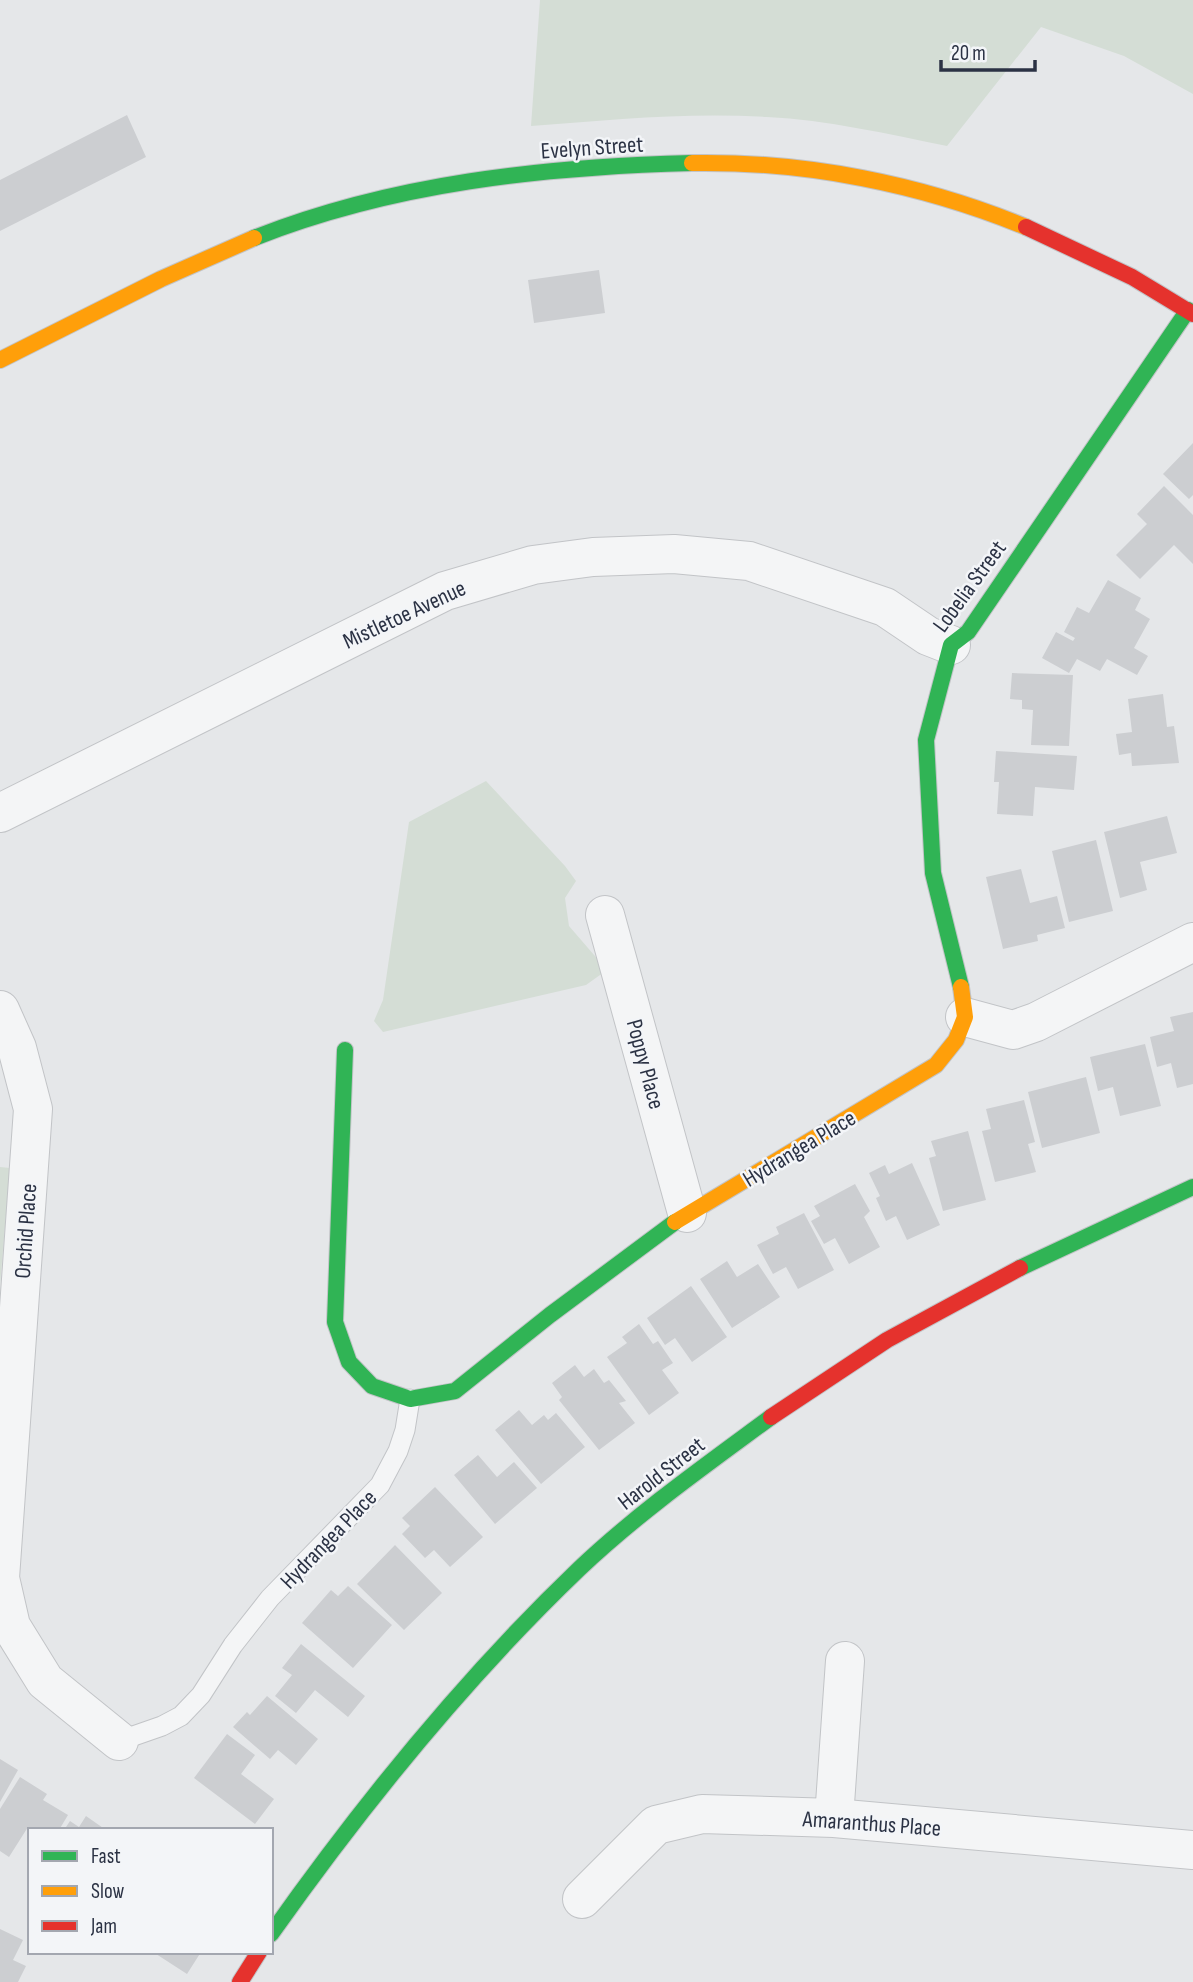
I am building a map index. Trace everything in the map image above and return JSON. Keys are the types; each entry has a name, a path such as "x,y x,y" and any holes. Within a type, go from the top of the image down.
{"street":[{"name":"Evelyn Street","path":"0,360 184,269 278,227 329,211 382,196 467,180 670,164 742,164 822,172 924,192 982,210 1071,244 1190,312"},
{"name":"Lobelia Street","path":"965,1017 961,987 933,873 926,740 951,645 968,632 1190,312"},
{"name":"Mistletoe Avenue","path":"0,813 445,590 533,565 593,558 674,554 749,561 886,607 928,636 951,645"},
{"name":"Poppy Place","path":"605,915 687,1213"},
{"path":"965,1017 1013,1030 1036,1022 1193,942"},
{"name":"Orchid Place","path":"0,1010 17,1048 33,1109 0,1578 11,1626 45,1681 119,1741"},
{"name":"Hydrangea Place","path":"345,1050 335,1322 349,1362 372,1387 410,1399 455,1391 550,1315 687,1213 936,1065 956,1040 965,1017"},
{"name":"Harold Street","path":"273,1931 341,1836 458,1694 581,1568 664,1498 781,1408 916,1323 1047,1255 1193,1186"},
{"path":"834,1818 845,1661"},
{"name":"Amaranthus Place","path":"582,1899 656,1825 702,1814 834,1818 1193,1850"},
{"path":"240,1982 258,1954"}],"lane":[{"name":"Hydrangea Place","path":"270,1598 380,1485 398,1451 410,1399"},
{"name":"Orchid Place","path":"119,1741 162,1726 181,1716 201,1695 233,1645 270,1598"}],"shaded area":[{"path":"540,0 1193,0 1193,94 1124,56 1041,27 947,146 835,124 767,117 678,116 531,126"},
{"path":"486,781 576,881 565,898 569,926 607,970 586,985 383,1032 374,1021 383,1000 409,822"},
{"path":"0,1167 10,1168 0,1285"}],"building":[{"path":"127,115 146,157 0,231 0,180"},
{"path":"599,270 605,313 534,323 528,280"},
{"path":"1193,443 1193,495 1189,499 1163,474"},
{"path":"1164,486 1193,515 1193,564 1174,545 1140,579 1116,555 1147,524 1137,514"},
{"path":"1108,580 1141,598 1135,610 1150,619 1134,648 1148,656 1137,675 1107,659 1100,671 1077,659 1069,673 1042,658 1056,632 1073,641 1075,638 1064,632 1077,607 1089,613"},
{"path":"1012,673 1073,675 1069,746 1031,745 1033,710 1022,709 1022,700 1010,699"},
{"path":"1163,694 1167,727 1174,726 1179,763 1132,766 1131,753 1119,755 1116,734 1132,732 1128,699"},
{"path":"996,751 1077,756 1074,790 1035,787 1033,816 997,814 999,782 994,782"},
{"path":"1167,816 1177,853 1140,862 1147,890 1120,898 1104,832"},
{"path":"1096,840 1113,911 1069,922 1052,851"},
{"path":"1021,869 1030,903 1057,896 1065,928 1037,935 1038,941 1003,949 986,877"},
{"path":"1193,1012 1193,1084 1177,1088 1171,1063 1157,1067 1150,1037 1174,1031 1170,1017"},
{"path":"1145,1044 1161,1106 1120,1116 1113,1087 1098,1091 1090,1057"},
{"path":"1086,1077 1100,1133 1042,1148 1028,1092"},
{"path":"1024,1100 1035,1142 1028,1144 1036,1172 995,1182 982,1131 991,1129 986,1109"},
{"path":"968,1131 986,1200 943,1211 929,1158 936,1156 931,1141"},
{"path":"912,1163 940,1225 907,1240 896,1216 886,1221 876,1198 880,1196 869,1173 885,1165 889,1174"},
{"path":"855,1184 870,1211 864,1217 880,1247 849,1264 835,1238 824,1244 811,1221 820,1216 814,1206"},
{"path":"804,1213 834,1270 798,1289 786,1267 773,1274 757,1245 779,1234 776,1227"},
{"path":"727,1261 737,1277 758,1264 780,1297 732,1328 700,1279"},
{"path":"691,1286 727,1337 692,1362 675,1338 665,1345 647,1318"},
{"path":"639,1324 653,1344 658,1341 673,1363 662,1370 679,1393 649,1415 607,1357 627,1343 622,1337"},
{"path":"575,1365 584,1377 594,1369 604,1383 609,1380 626,1401 619,1403 635,1423 599,1450 559,1400 562,1397 552,1383"},
{"path":"519,1410 532,1425 544,1415 548,1420 556,1413 585,1447 541,1484 495,1430"},
{"path":"478,1455 497,1477 514,1462 537,1488 495,1524 454,1475"},
{"path":"435,1487 483,1537 450,1567 434,1550 425,1558 402,1534 410,1526 402,1518"},
{"path":"395,1545 442,1593 404,1630 357,1584"},
{"path":"348,1586 392,1625 353,1668 302,1623 331,1590 338,1596"},
{"path":"301,1644 365,1696 348,1717 315,1690 296,1713 275,1696 292,1675 282,1668"},
{"path":"267,1696 318,1739 296,1765 278,1750 270,1759 233,1727 247,1712 250,1715"},
{"path":"227,1734 255,1755 241,1774 274,1799 255,1824 194,1778"},
{"path":"0,1759 18,1770 0,1802"},
{"path":"20,1777 47,1794 43,1800 68,1815 60,1828 28,1827 9,1857 0,1851 0,1809"},
{"path":"86,1816 103,1828 65,1828 70,1821 79,1827"},
{"path":"0,1929 23,1940 13,1960 26,1966 18,1982 0,1982"},
{"path":"156,1954 200,1954 187,1974"}],"traffic: fast":[{"path":"254,238 360,204 469,181 580,169 692,163"},
{"path":"961,987 933,873 926,740 951,645 968,632 1188,310"},
{"path":"345,1050 335,1322 349,1362 372,1386 410,1399 455,1391 550,1315 675,1222"},
{"path":"1020,1268 1193,1187"},
{"path":"273,1931 379,1790 495,1654 579,1569 625,1528 771,1417"}],"traffic: slow":[{"path":"692,163 778,166 862,178 946,199 1026,227"},
{"path":"0,360 161,279 254,238"},
{"path":"675,1222 936,1065 956,1040 965,1017 961,987"}],"traffic: jam":[{"path":"1026,227 1132,277 1193,314"},
{"path":"771,1417 887,1340 1020,1268"},
{"path":"240,1982 258,1954"}]}
